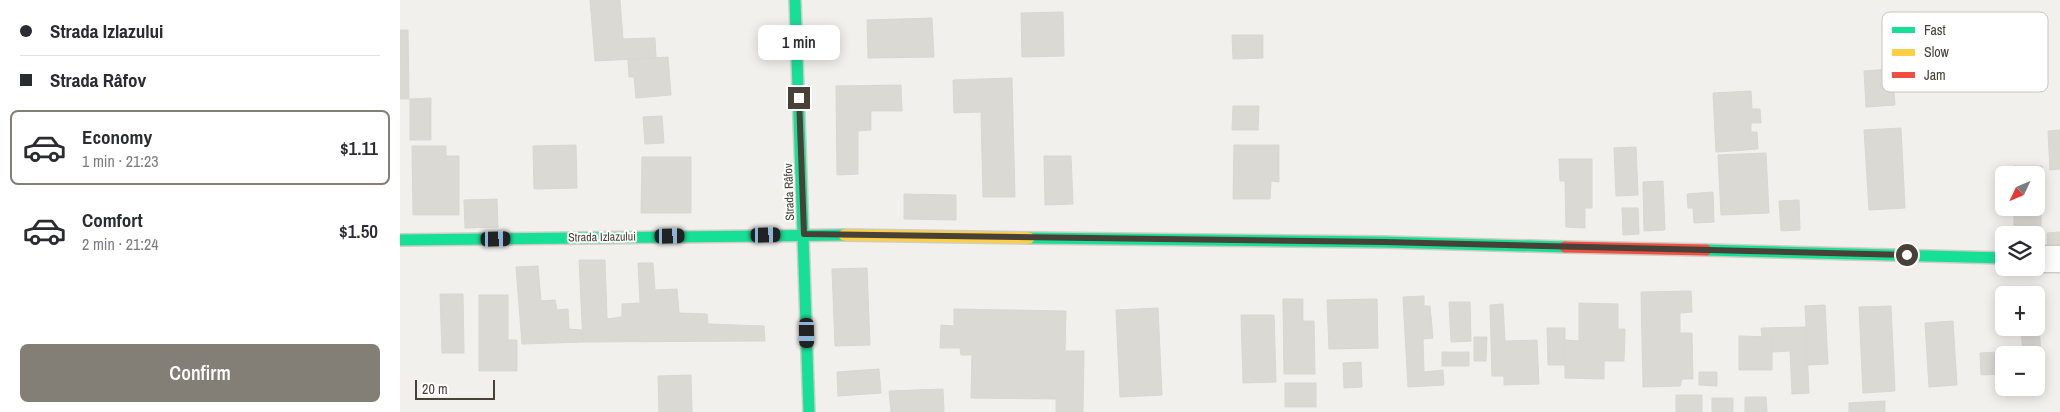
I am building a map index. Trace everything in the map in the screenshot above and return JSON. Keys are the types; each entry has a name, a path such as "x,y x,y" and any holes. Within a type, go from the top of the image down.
{"street":[{"name":"Strada Râfov","path":"795,0 809,412"},
{"name":"Strada Izlazului","path":"400,240 804,234 1384,242 1995,258"},
{"path":"2045,258 2060,259"}],"building":[{"path":"590,0 620,0 623,39 655,38 656,58 595,61"},
{"path":"1063,12 1064,56 1022,57 1021,13"},
{"path":"932,18 934,57 868,58 867,20"},
{"path":"400,30 408,30 409,99 400,99"},
{"path":"1232,35 1263,35 1263,58 1233,59"},
{"path":"668,57 671,95 636,98 634,77 629,77 628,60"},
{"path":"1882,70 1882,92 1894,92 1895,105 1866,107 1864,71"},
{"path":"1012,78 1015,197 983,197 981,112 954,113 953,80"},
{"path":"901,85 902,111 871,111 871,130 858,131 858,174 837,175 836,86"},
{"path":"1751,91 1752,109 1760,109 1761,123 1751,123 1751,132 1757,132 1758,149 1716,152 1713,93"},
{"path":"431,98 431,140 410,140 410,99"},
{"path":"1233,106 1259,106 1258,130 1232,130"},
{"path":"662,116 664,143 645,144 643,117"},
{"path":"1901,128 1905,208 1869,210 1864,130"},
{"path":"2060,130 2060,169 2050,170 2048,131"},
{"path":"576,145 577,188 534,189 533,146"},
{"path":"1234,145 1279,145 1279,182 1271,181 1270,199 1233,199"},
{"path":"412,146 446,146 446,156 459,156 459,215 413,215"},
{"path":"1636,147 1638,195 1616,196 1614,148"},
{"path":"1766,153 1769,213 1721,215 1718,155"},
{"path":"1044,156 1071,156 1073,204 1045,205"},
{"path":"642,157 691,157 691,213 641,213"},
{"path":"1559,159 1592,159 1592,208 1585,208 1585,228 1566,227 1565,181 1560,181"},
{"path":"1663,181 1665,230 1644,231 1643,182"},
{"path":"1713,192 1714,222 1694,223 1693,208 1688,208 1687,194"},
{"path":"904,194 956,195 956,220 904,219"},
{"path":"497,199 498,227 465,228 464,200"},
{"path":"1799,200 1800,230 1781,231 1779,201"},
{"path":"1622,208 1638,208 1639,234 1623,235"},
{"path":"2014,216 2041,216 2041,226 2014,226"},
{"path":"2060,232 2060,255 2048,255 2047,233"},
{"path":"579,260 605,260 607,319 622,317 622,304 640,303 638,263 653,263 655,290 677,289 679,313 707,314 708,324 764,326 765,341 583,342"},
{"path":"538,266 541,301 555,300 557,310 568,309 569,329 582,330 583,342 522,344 516,267"},
{"path":"867,268 870,345 835,346 832,269"},
{"path":"1691,291 1692,312 1680,313 1680,333 1692,333 1693,379 1682,379 1680,386 1643,387 1641,292"},
{"path":"440,294 463,294 464,353 442,353"},
{"path":"479,295 508,295 508,340 517,340 517,371 479,371"},
{"path":"1424,296 1424,306 1430,306 1433,338 1423,339 1424,372 1443,370 1444,385 1408,387 1403,297"},
{"path":"1283,299 1303,299 1303,321 1314,321 1315,374 1284,374"},
{"path":"1377,299 1378,348 1329,349 1327,300"},
{"path":"1449,302 1470,302 1471,341 1451,342"},
{"path":"1579,303 1618,304 1618,329 1625,329 1624,361 1604,361 1604,379 1565,378 1565,340 1579,341"},
{"path":"1503,304 1505,341 1537,340 1539,384 1504,385 1504,376 1492,376 1490,305"},
{"path":"1825,305 1828,364 1808,365 1805,306"},
{"path":"1891,306 1895,391 1863,393 1859,307"},
{"path":"1158,308 1162,395 1120,397 1116,310"},
{"path":"954,309 1066,311 1065,351 1084,351 1083,412 1056,412 1056,399 971,398 972,355 961,355 960,348 940,348 941,325 954,326"},
{"path":"1241,315 1274,315 1276,382 1243,383"},
{"path":"1953,321 1957,385 1929,387 1925,323"},
{"path":"1806,327 1809,393 1792,394 1790,351 1772,352 1772,337 1762,336 1761,328"},
{"path":"1547,328 1565,328 1565,365 1548,365"},
{"path":"1739,336 1772,337 1772,370 1739,370"},
{"path":"2022,336 2040,336 2040,346 2022,346"},
{"path":"1474,337 1487,337 1486,361 1474,361"},
{"path":"1442,352 1469,352 1469,366 1442,366"},
{"path":"1995,352 1995,374 1981,375 1980,353"},
{"path":"1361,362 1362,387 1344,388 1343,363"},
{"path":"879,369 881,393 838,396 837,372"},
{"path":"1699,372 1717,372 1717,386 1699,385"},
{"path":"691,375 692,412 659,412 658,376"},
{"path":"1285,383 1316,383 1316,407 1285,407"},
{"path":"943,389 944,412 891,412 889,391"},
{"path":"1676,395 1702,395 1702,412 1676,412"},
{"path":"1745,397 1766,397 1767,412 1745,412"},
{"path":"1712,398 1733,398 1733,412 1712,412"},
{"path":"1885,401 1885,412 1849,412 1849,403"}],"traffic: fast":[{"path":"795,0 809,412"},
{"path":"400,240 844,235"},
{"path":"1029,238 1384,242 1565,247"},
{"path":"1706,250 1995,258"}],"traffic: slow":[{"path":"844,235 1029,238"}],"traffic: jam":[{"path":"1565,247 1706,250"}],"route":[{"path":"799,98 804,234 1384,242 1907,255"}]}
